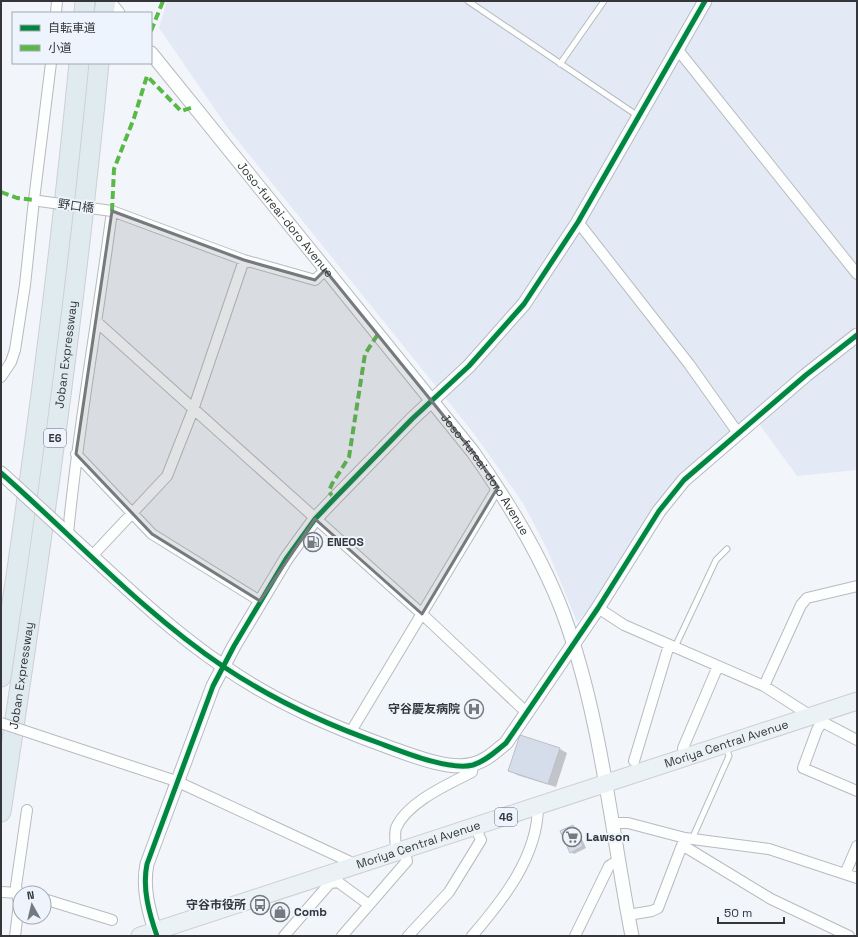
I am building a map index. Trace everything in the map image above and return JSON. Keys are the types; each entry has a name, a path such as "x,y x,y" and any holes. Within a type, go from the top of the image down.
{"highway":[{"path":"84,12 85,1"},
{"path":"104,12 107,1"},
{"name":"Joban Expressway","path":"1,677 24,522 79,64"},
{"name":"Joban Expressway","path":"1,812 47,504 71,318 100,64"}],"main road":[{"name":"Moriya Central Avenue","path":"151,934 329,879 357,865 725,744 817,719 857,701"}],"street":[{"path":"56,12 57,1"},
{"path":"107,1 117,12"},
{"path":"151,934 144,877 147,864 176,781 213,686 260,601 286,559 315,519 412,419 469,366 524,304 578,222 705,1"},
{"path":"678,50 857,274"},
{"name":"Joso-fureai-doro Avenue","path":"152,54 432,400 473,452 516,515 558,600 572,643 588,702 605,784 632,936"},
{"path":"1,377 11,362 15,350 37,201 51,64"},
{"name":"野口橋","path":"37,201 112,211 244,260 315,280 326,270"},
{"path":"64,531 98,323 112,211"},
{"path":"578,222 689,364 738,433"},
{"path":"92,557 167,476 193,410 244,260"},
{"path":"98,323 193,410 422,614 526,712"},
{"path":"1,473 92,557 180,634 223,667 292,706 350,733 423,759 458,766 473,765 487,758 506,743 572,643 598,608 659,511 684,480 738,433 857,335"},
{"path":"76,454 152,534 260,601"},
{"path":"350,733 498,487"},
{"path":"764,686 801,605 807,598 857,586"},
{"path":"598,608 624,625 764,686 817,719 857,740"},
{"path":"634,761 672,646"},
{"path":"685,757 683,748 718,666"},
{"path":"817,719 817,730 804,768 857,792"},
{"path":"1,723 176,781 357,865"},
{"path":"342,936 368,904 407,861 400,851 395,829 401,819 416,805 438,790 472,772 473,765"},
{"path":"472,936 489,916 529,854 538,823 538,806"},
{"path":"16,885 27,810"},
{"path":"612,823 628,823 686,841 769,849 857,878"},
{"path":"408,936 449,892 481,840 475,827"},
{"path":"628,915 652,911 658,908 686,841"},
{"path":"686,841 771,899 848,936"},
{"path":"845,874 857,846"},
{"path":"574,936 609,866 618,860"},
{"path":"284,936 329,879 338,882 368,904"},
{"path":"52,901 112,920"},
{"path":"15,936 16,925"}],"lane":[{"path":"468,1 638,116"},
{"path":"560,64 604,1"},
{"path":"672,646 716,560 727,549"},
{"path":"686,841 729,756 725,744"}],"highlighted area":[{"path":"112,211 244,260 315,280 325,270 473,452 498,487 422,614 315,519 260,601 152,534 76,454"}],"shaded area":[{"path":"167,1 857,1 857,470 797,476 757,421 702,470 664,508 592,606 577,622 547,549 523,503 504,476 472,431 230,131 159,28"}],"building":[{"path":"520,735 560,748 548,784 508,771"},
{"path":"573,825 583,846 570,853 560,831"}],"marked path":[{"path":"152,28 163,1"},
{"path":"112,211 114,169 134,118 147,76 181,111 194,107"},
{"path":"1,192 17,198 34,200"},
{"path":"334,499 329,491 349,457 365,354 378,334"}],"cycle path":[{"path":"157,936 147,900 145,882 147,864 213,686 234,646 286,559 315,519 412,419 469,366 524,304 578,222 705,1"},
{"path":"1,473 165,623 194,646 242,679 299,710 359,736 426,760 452,765 473,765 487,758 506,743 598,608 659,511 684,480 806,375 857,335"}],"place":[{"name":"ENEOS","path":"313,542"},
{"name":"守谷慶友病院","path":"474,709"},
{"name":"Lawson","path":"572,837"},
{"name":"守谷市役所","path":"260,905"},
{"name":"Comb","path":"280,912"}]}
